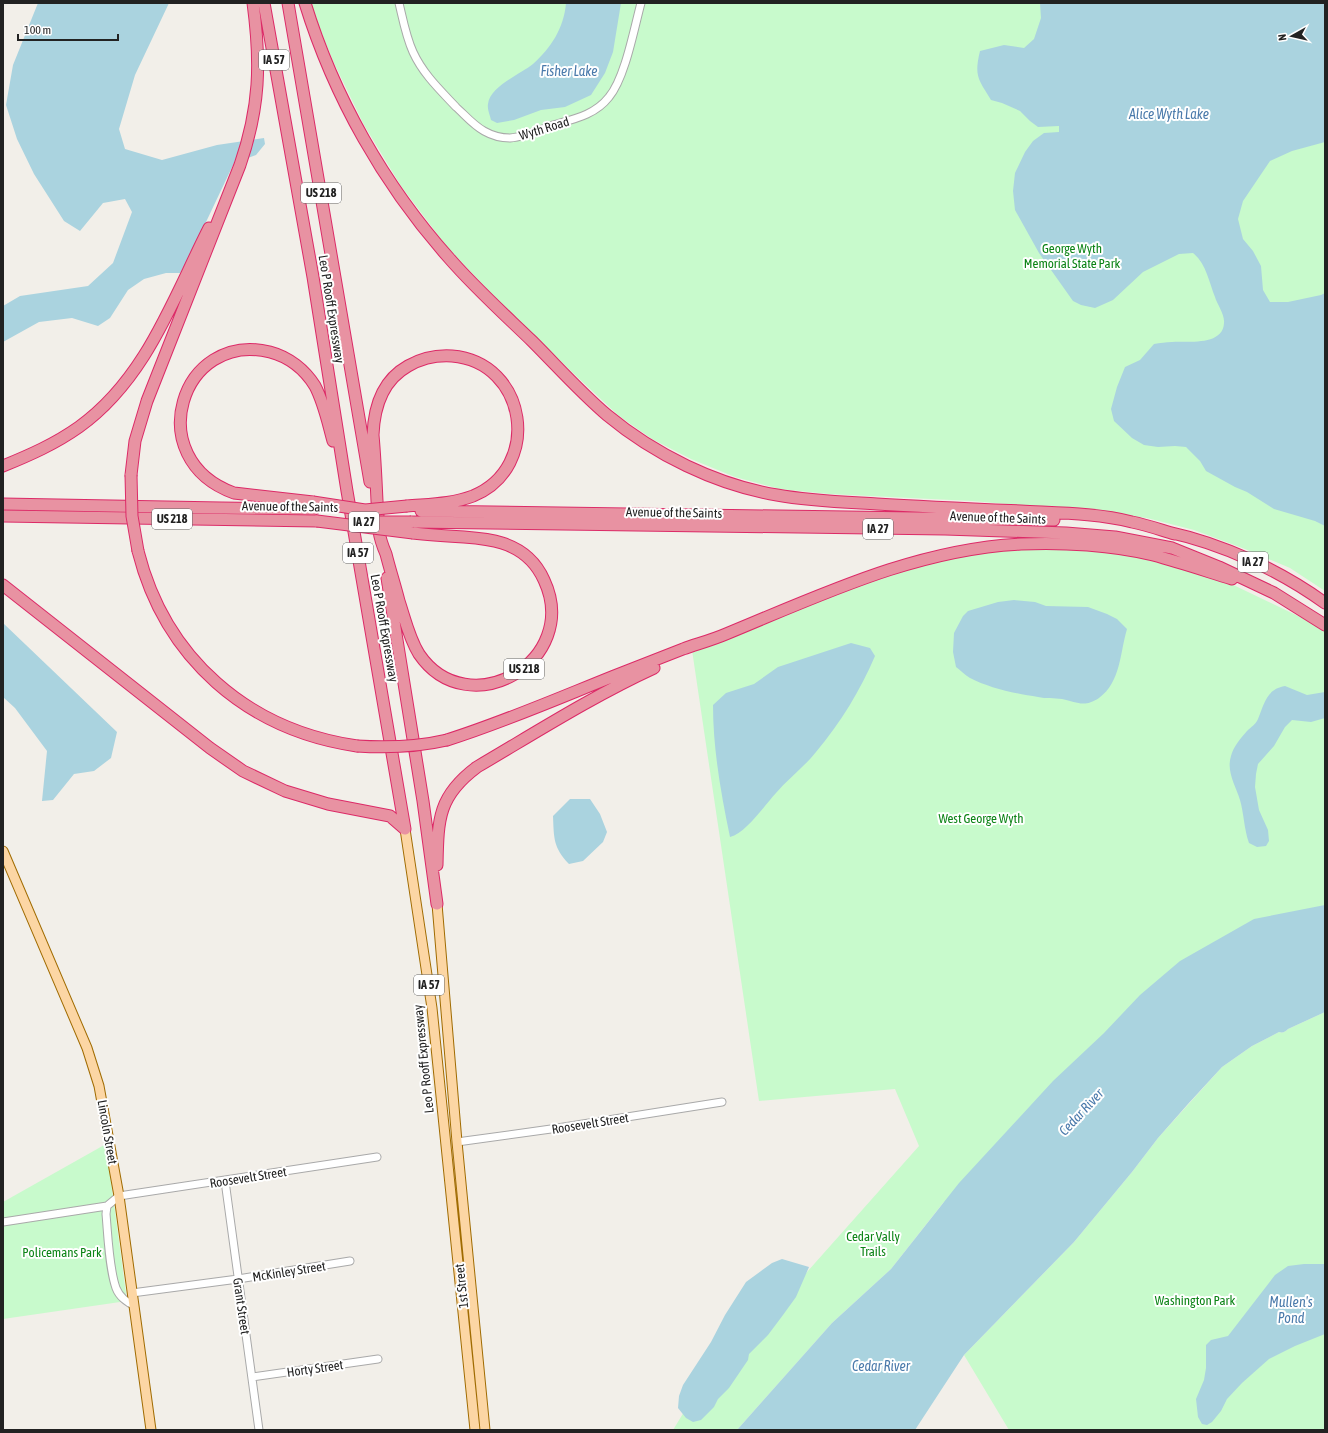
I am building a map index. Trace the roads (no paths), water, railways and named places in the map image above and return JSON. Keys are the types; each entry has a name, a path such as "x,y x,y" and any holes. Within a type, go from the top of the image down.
{"highway":[{"path":"252,3 259,57 255,112 252,130 240,165 157,376 139,426 135,441 131,475 132,516 138,551 142,569 159,610 170,628 194,660 222,687 249,707 292,730 337,743 357,746 390,747 419,745 447,740 490,725 683,649 723,635 847,585 911,563 966,550 1020,544 1091,546 1124,550 1151,555 1274,593"},
{"name":"Leo P Rooff Expressway","path":"264,3 313,277 347,491 405,830"},
{"name":"Leo P Rooff Expressway","path":"288,3 379,532 423,801 437,904"},
{"path":"305,3 326,60 346,107 372,154 394,188 419,222 476,288 608,416 660,451 725,482 774,495 810,500 1073,514 1130,521 1175,534"},
{"path":"3,466 39,451 80,427 108,402 135,371 158,334 240,165"},
{"path":"314,506 234,493 216,485 196,468 184,446 180,428 181,412 185,395 192,381 215,359 240,350 257,350 282,356 303,371 315,386 319,396 347,491"},
{"path":"379,532 373,427 379,398 397,373 414,362 434,356 464,357 491,371 498,377 505,387 516,410 518,421 518,439 510,461 498,479 474,495 457,501 408,508"},
{"name":"Avenue of the Saints","path":"3,504 220,508 314,506 365,510 408,508 1062,520 1118,524 1148,528 1175,534 1220,548 1270,570 1325,603"},
{"name":"Avenue of the Saints","path":"3,516 317,521 412,528 945,530 1087,534 1115,537 1172,548 1219,567 1274,593 1325,625"},
{"name":"US 218","path":"379,532 413,644 427,664 436,671 456,682 477,685 500,681 518,673 538,653 548,634 552,616 550,594 541,573 534,564 513,547 493,540 412,528"},
{"path":"3,585 14,592 210,748 243,771 280,789 305,798 390,816 405,830"},
{"path":"437,904 438,823 448,797 466,775 510,747 608,691 646,671 723,635"}],"main road":[{"name":"Leo P Rooff Expressway","path":"405,830 432,1008 447,1142"},
{"name":"Lincoln Street","path":"3,851 95,1070 103,1102 119,1196 151,1430"},
{"name":"Leo P Rooff Expressway","path":"437,904 457,1142"},
{"name":"1st Street","path":"447,1142 475,1430"},
{"name":"1st Street","path":"457,1142 485,1430"}],"street":[{"name":"Wyth Road","path":"399,3 408,40 414,54 430,79 470,121 483,130 497,136 510,138 585,116 598,108 609,98 617,86 623,70 641,3"},
{"name":"Roosevelt Street","path":"457,1142 722,1102"},
{"name":"Roosevelt Street","path":"119,1196 377,1157"},
{"name":"Grant Street","path":"225,1181 259,1430"},
{"path":"3,1222 107,1206 119,1196"},
{"path":"107,1206 106,1214 112,1269 116,1290 128,1303 134,1305"},
{"name":"McKinley Street","path":"132,1293 238,1279 350,1261"},
{"name":"Horty Street","path":"252,1377 378,1359"}],"water":[{"path":"38,3 169,3 135,75 119,129 125,149 162,160 217,145 264,138 265,144 256,155 234,163 188,260 180,273 166,273 144,279 128,290 110,318 98,326 72,318 39,322 3,342 3,306 20,296 88,286 113,263 132,212 125,199 103,203 80,231 64,221 34,174 17,139 6,105 13,65"},
{"name":"Fisher Lake","path":"566,3 621,3 613,52 605,73 591,95 565,107 541,110 514,120 497,123 491,120 488,110 490,98 500,86 528,68 540,58 556,37 563,21"},
{"name":"Alice Wyth Lake","path":"1040,3 1325,3 1325,142 1292,151 1270,161 1243,201 1238,219 1243,239 1253,251 1261,266 1263,290 1270,302 1288,302 1325,293 1325,526 1315,521 1274,509 1247,492 1206,471 1200,461 1186,447 1158,447 1144,445 1132,438 1114,421 1111,409 1117,387 1125,367 1140,360 1154,344 1204,341 1218,336 1222,330 1224,320 1204,267 1193,253 1179,254 1143,272 1113,300 1095,308 1081,305 1073,301 1039,253 1015,210 1013,191 1015,173 1025,152 1033,141 1044,133 1059,132 1059,126 1038,127 1020,111 991,100 980,82 977,66 980,51 1004,45 1024,48 1034,39 1041,18"},
{"path":"1014,600 1035,602 1046,606 1088,607 1117,619 1127,629 1116,675 1112,684 1099,698 1085,704 1062,699 1041,698 1012,692 994,688 970,678 956,667 953,652 954,633 963,616 968,611 998,602"},
{"path":"3,623 117,732 111,758 94,771 74,774 53,800 42,801 47,751 15,708 3,697"},
{"path":"851,643 870,648 875,656 863,682 849,706 834,729 811,757 748,825 730,837 718,771 714,738 713,705 726,693 754,684 778,667"},
{"path":"1285,686 1307,695 1325,692 1325,718 1311,722 1292,720 1285,727 1274,746 1258,764 1255,787 1259,810 1268,830 1269,841 1266,846 1257,847 1249,843 1240,800 1232,779 1230,762 1235,746 1257,721 1267,698 1274,690"},
{"path":"570,799 590,799 600,814 607,832 603,842 583,861 569,864 555,842 553,816"},
{"name":"Cedar River","path":"1325,905 1325,1012 1284,1032 1279,1032 1252,1046 1222,1067 1158,1138 1074,1242 964,1355 915,1430 737,1430 832,1323 891,1269 959,1183 1053,1081 1104,1033 1140,995 1180,961 1254,919"},
{"path":"782,1259 809,1267 796,1297 768,1335 749,1354 748,1360 729,1388 718,1399 714,1407 701,1420 693,1422 686,1418 678,1408 679,1396 683,1385 711,1342 725,1315 746,1282 772,1263"},
{"name":"Mullen's Pond","path":"1325,1264 1325,1334 1295,1346 1269,1359 1242,1383 1227,1399 1221,1411 1212,1422 1207,1425 1202,1424 1198,1417 1196,1399 1204,1380 1206,1368 1206,1345 1211,1340 1228,1336 1275,1275 1288,1266"}],"park label":[{"name":"George Wyth Memorial State Park","path":"1072,256"},
{"name":"West George Wyth","path":"981,818"},
{"name":"Cedar Vally Trails","path":"873,1244"},
{"name":"Policemans Park","path":"62,1252"},
{"name":"Washington Park","path":"1195,1300"}]}
